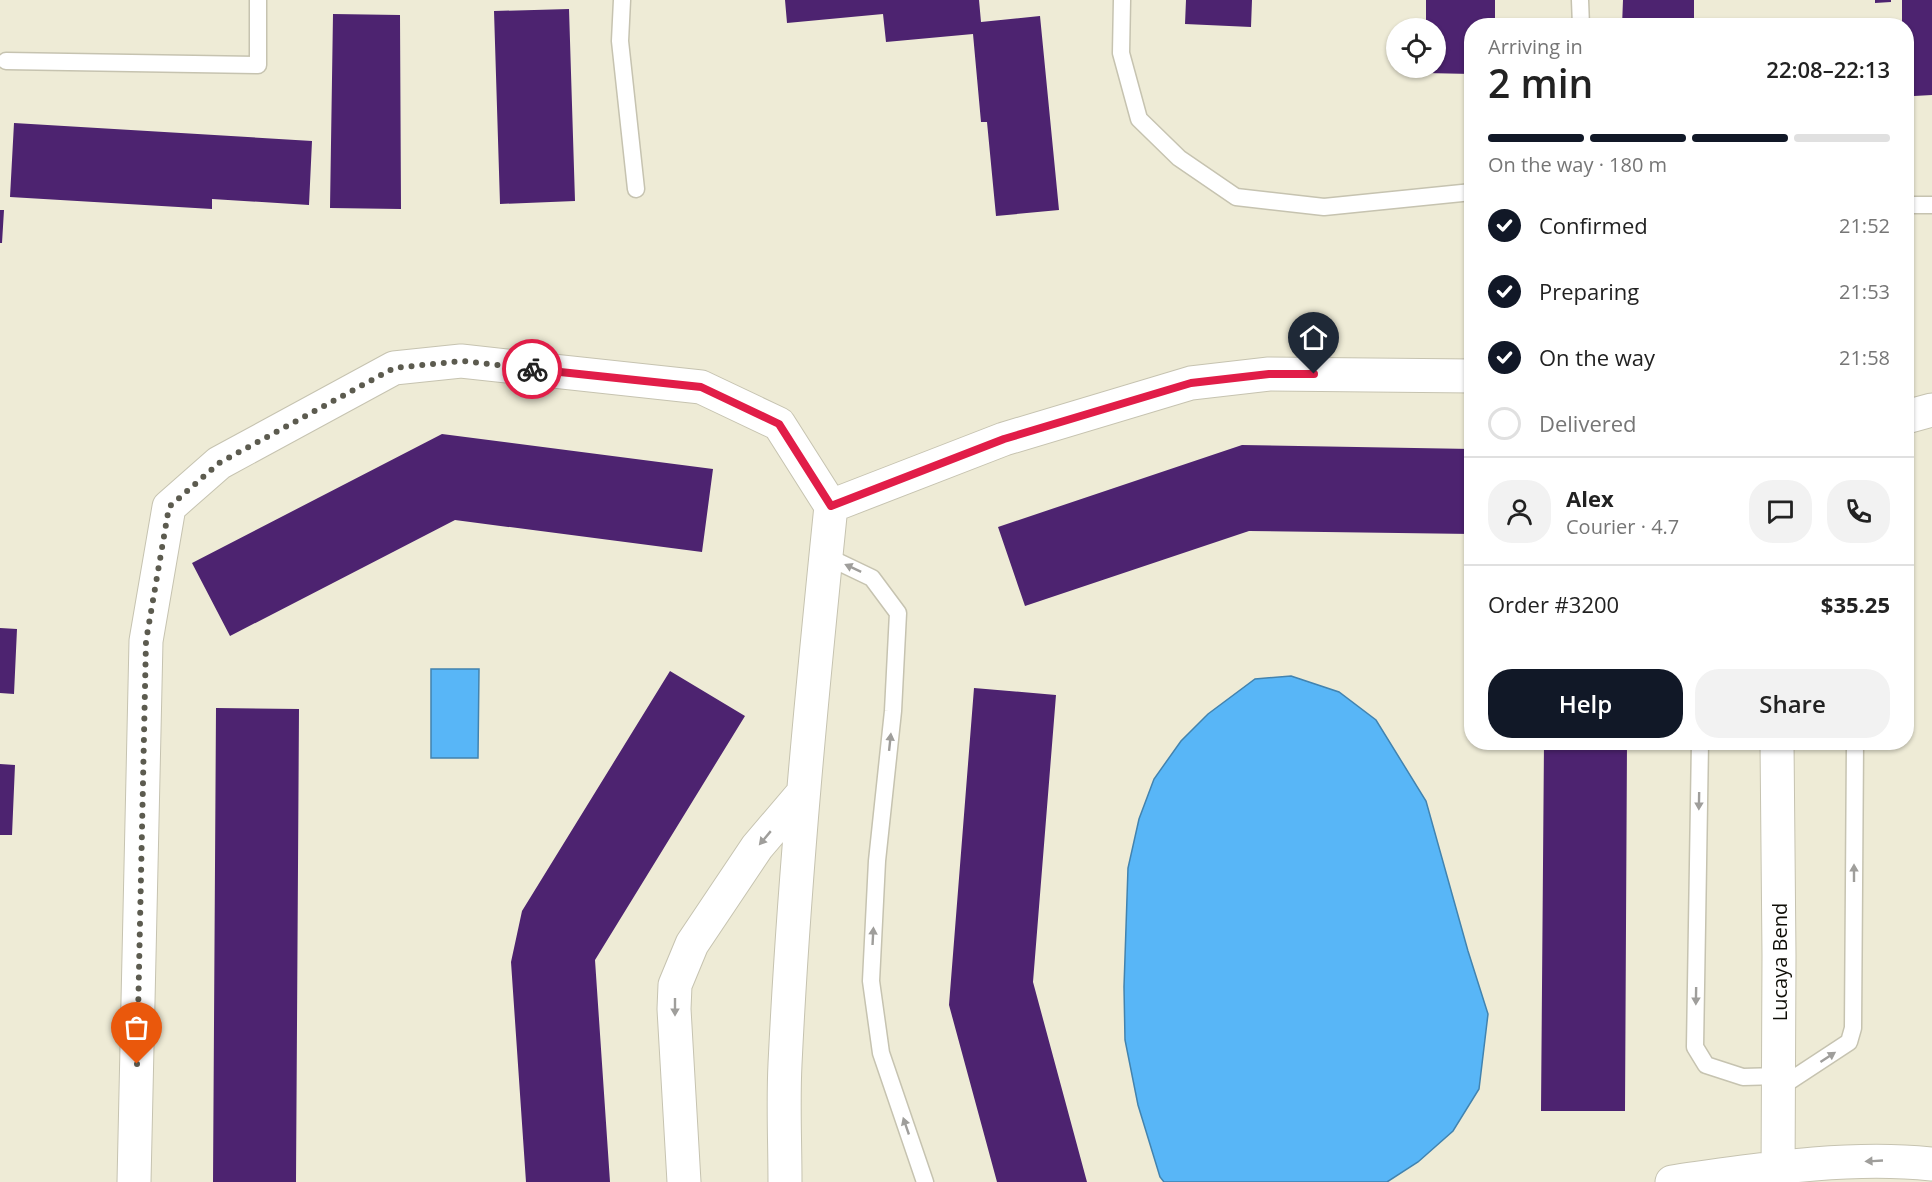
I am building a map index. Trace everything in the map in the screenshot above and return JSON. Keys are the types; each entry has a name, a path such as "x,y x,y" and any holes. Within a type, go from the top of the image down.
{"street":[{"path":"134,1182 146,641 169,507 219,463 394,368 462,361 701,387 779,424 831,506 803,793 785,1066 785,1182"},
{"path":"831,506 1004,439 1191,383 1269,374 1464,376"},
{"path":"1914,415 1932,410"},
{"name":"Lucaya Bend","path":"1777,750 1778,1174"},
{"path":"684,1182 674,1009 675,985 692,944 757,847 803,793"},
{"path":"1672,1182 1778,1174 1895,1160 1932,1164"}],"lane":[{"path":"6,61 258,65 258,0"},
{"path":"622,0 620,40 636,189"},
{"path":"1122,0 1121,53 1139,119 1179,158 1236,197 1324,207 1464,193"},
{"path":"1580,0 1581,18"},
{"path":"1914,206 1932,205"},
{"path":"826,556 872,578 898,613 893,711 877,861 871,981 881,1053 925,1182"},
{"path":"1700,750 1695,1047 1707,1065 1743,1077 1779,1082 1850,1042 1853,1028 1855,750"}],"water":[{"path":"431,669 479,669 478,758 431,758"},
{"path":"1291,676 1339,692 1376,720 1426,801 1488,1014 1479,1089 1453,1131 1418,1162 1387,1182 1164,1182 1160,1177 1138,1105 1125,1040 1124,987 1128,868 1139,819 1154,779 1181,741 1208,714 1255,679"}],"building":[{"path":"785,0 979,0 981,22 1040,16 1059,210 996,216 987,122 981,122 973,34 886,42 883,14 787,23"},
{"path":"1186,0 1252,0 1251,27 1185,24"},
{"path":"1426,0 1495,0 1495,18 1464,18 1464,74 1446,73 1446,18 1426,18"},
{"path":"1623,0 1694,0 1694,18 1622,18"},
{"path":"1875,0 1891,0 1891,2 1875,3"},
{"path":"1902,0 1932,0 1932,95 1914,96 1914,18 1902,18"},
{"path":"569,9 575,201 500,204 494,11"},
{"path":"333,14 400,15 401,209 330,208"},
{"path":"14,123 312,141 309,205 212,199 212,209 10,197"},
{"path":"0,210 4,210 2,243 0,243"},
{"path":"442,434 713,469 702,552 455,520 230,636 192,563"},
{"path":"1242,445 1464,449 1464,534 1249,531 1025,606 998,527"},
{"path":"0,628 17,629 14,694 0,693"},
{"path":"670,671 745,716 595,960 610,1182 526,1182 511,962 522,911"},
{"path":"974,688 1056,695 1033,982 1087,1182 997,1182 949,1005"},
{"path":"216,708 299,709 296,1182 213,1182"},
{"path":"1544,750 1627,750 1625,1111 1541,1111"},
{"path":"0,764 15,765 12,835 0,835"}],"way so far":[{"path":"137,1064 146,641 169,507 219,463 394,368 462,361 532,369"}],"route":[{"path":"532,369 701,387 779,424 831,506 1004,439 1191,383 1269,374 1314,374"}]}
